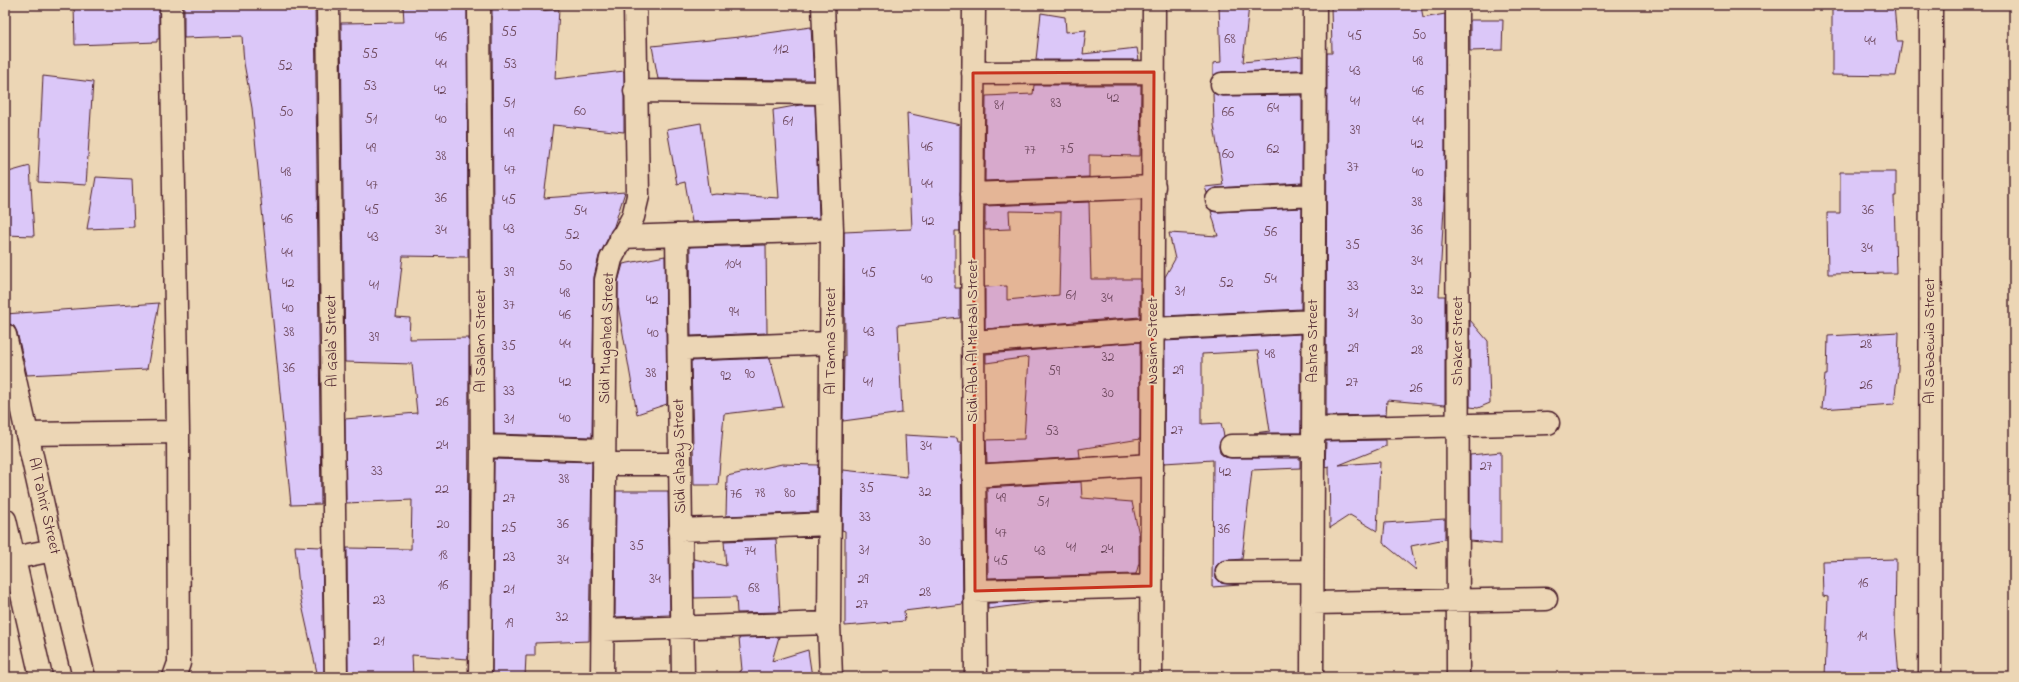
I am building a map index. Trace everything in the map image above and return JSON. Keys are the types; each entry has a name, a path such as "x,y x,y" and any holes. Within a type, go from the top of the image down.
{"street":[{"path":"171,5 178,432 179,663 174,677"},
{"name":"Al Gala' Street","path":"328,5 336,677"},
{"name":"Al Salam Street","path":"479,5 482,446 480,677"},
{"name":"Sidi Mugahed Street","path":"602,677 606,280 611,259 621,237 633,217 638,196 635,91 635,5"},
{"name":"Al Tamna Street","path":"823,5 832,230 829,524 829,624 831,677"},
{"name":"Sidi Abd Al Metaal Street","path":"974,5 972,194 976,677"},
{"name":"Nasim Street","path":"1151,677 1154,5"},
{"name":"Ashra Street","path":"1312,677 1315,5"},
{"name":"Shaker Street","path":"1457,5 1458,677"},
{"name":"Al Sabaewia Street","path":"1930,5 1930,677"},
{"path":"973,73 1154,72"},
{"path":"1222,84 1314,82"},
{"path":"635,91 826,93"},
{"path":"972,194 1154,187"},
{"path":"1217,200 1314,195"},
{"path":"621,237 832,230"},
{"name":"Sidi Ghazy Street","path":"677,235 683,677"},
{"path":"973,342 1153,329 1313,321"},
{"name":"Al Tahrir Street","path":"5,335 53,550 84,677"},
{"path":"679,349 831,343"},
{"path":"1231,446 1313,437 1458,425 1548,423"},
{"path":"27,434 178,432"},
{"path":"482,446 680,464"},
{"path":"974,476 1152,464"},
{"path":"5,520 9,565 41,677"},
{"path":"680,530 829,524"},
{"path":"9,565 53,550"},
{"path":"1227,572 1312,571"},
{"path":"975,591 1151,586"},
{"path":"1312,603 1546,599"},
{"path":"603,630 829,624"}],"highlighted area":[{"path":"1154,72 1151,586 975,591 973,73"}],"building":[{"path":"74,5 159,5 159,39 157,39 157,42 75,45"},
{"path":"184,5 315,5 321,504 291,505 252,108 244,63 242,36 184,38"},
{"path":"403,5 467,5 468,257 403,256 396,317 410,318 409,339 469,338 468,659 412,655 413,677 348,677 347,548 411,549 412,500 346,503 345,419 417,413 412,364 345,362 341,23 404,22"},
{"path":"492,5 541,5 541,11 559,9 555,79 624,71 624,132 553,125 544,198 625,192 614,226 599,256 594,277 592,437 494,434"},
{"path":"1219,5 1249,5 1243,62 1302,56 1302,70 1222,72 1213,76 1213,63 1221,62"},
{"path":"1331,5 1421,5 1423,18 1445,14 1445,190 1439,296 1445,296 1445,405 1387,400 1386,415 1326,416 1327,53 1332,53"},
{"path":"1832,5 1894,5 1897,41 1902,41 1896,76 1832,75"},
{"path":"1041,13 1065,17 1066,32 1086,30 1083,54 1137,48 1139,60 1036,60"},
{"path":"1470,20 1503,20 1502,50 1470,51"},
{"path":"811,27 814,80 658,79 652,46 739,37"},
{"path":"43,76 93,82 86,185 38,182"},
{"path":"1034,85 1141,85 1140,156 1089,155 1089,177 985,181 986,96 1033,94"},
{"path":"1213,93 1222,96 1302,95 1302,183 1216,188 1207,193 1205,187 1223,185 1214,125"},
{"path":"800,105 815,105 819,218 692,222 685,182 677,184 667,129 701,123 710,195 716,194 779,198 773,110"},
{"path":"907,113 960,125 960,231 955,231 955,288 960,288 960,318 898,325 902,413 843,421 845,356 844,232 912,229"},
{"path":"30,166 34,236 5,235 5,173"},
{"path":"1840,172 1896,172 1896,196 1894,196 1896,273 1828,274 1827,213 1840,213"},
{"path":"96,177 132,179 134,227 87,229"},
{"path":"1089,202 1091,279 1140,279 1140,317 985,329 985,287 1007,286 1007,300 1059,295 1061,212 1009,211 1010,229 985,230 985,206"},
{"path":"1302,208 1301,309 1165,316 1165,277 1175,259 1169,233 1218,236 1211,211 1218,212"},
{"path":"766,245 767,333 691,336 690,247"},
{"path":"665,256 667,404 637,414 618,305 618,282 623,264"},
{"path":"159,303 147,369 27,375 17,332 14,326 5,323 5,314"},
{"path":"1470,320 1488,341 1490,403 1478,408 1470,407"},
{"path":"1899,332 1898,369 1894,404 1822,409 1825,375 1827,375 1828,336"},
{"path":"1301,334 1301,433 1254,433 1270,431 1258,351 1202,354 1202,424 1221,423 1224,436 1219,446 1220,453 1225,457 1231,458 1300,458 1300,468 1252,470 1242,559 1221,561 1216,566 1215,572 1216,578 1221,583 1240,585 1212,587 1213,460 1164,463 1165,341"},
{"path":"1140,342 1140,439 1079,449 1080,457 987,463 986,440 1024,439 1029,357 986,363 986,354"},
{"path":"770,358 783,407 724,414 718,485 694,485 691,361"},
{"path":"905,435 957,438 958,442 961,442 963,604 904,611 905,621 845,626 845,531 842,530 843,470 907,477"},
{"path":"1386,440 1386,446 1339,465 1380,462 1377,531 1350,515 1330,528 1329,466 1325,467 1326,441"},
{"path":"1501,452 1501,544 1470,541 1470,455"},
{"path":"494,459 592,462 589,641 535,643 535,656 526,656 525,677 492,677"},
{"path":"782,464 818,465 817,512 726,516 727,476"},
{"path":"1081,482 1082,498 1132,502 1139,535 1139,563 1136,574 988,578 987,488"},
{"path":"616,491 668,491 670,615 615,617"},
{"path":"1445,519 1445,539 1411,546 1416,570 1383,543 1385,523"},
{"path":"776,539 780,612 737,613 736,597 694,598 694,559 726,566 724,541"},
{"path":"295,546 322,547 324,677 318,677 300,596"},
{"path":"1896,559 1895,626 1899,677 1825,677 1828,597 1823,596 1822,561"},
{"path":"1049,601 988,609 988,603"},
{"path":"779,637 772,661 808,650 812,677 740,677 739,671 742,670 739,638"}]}
